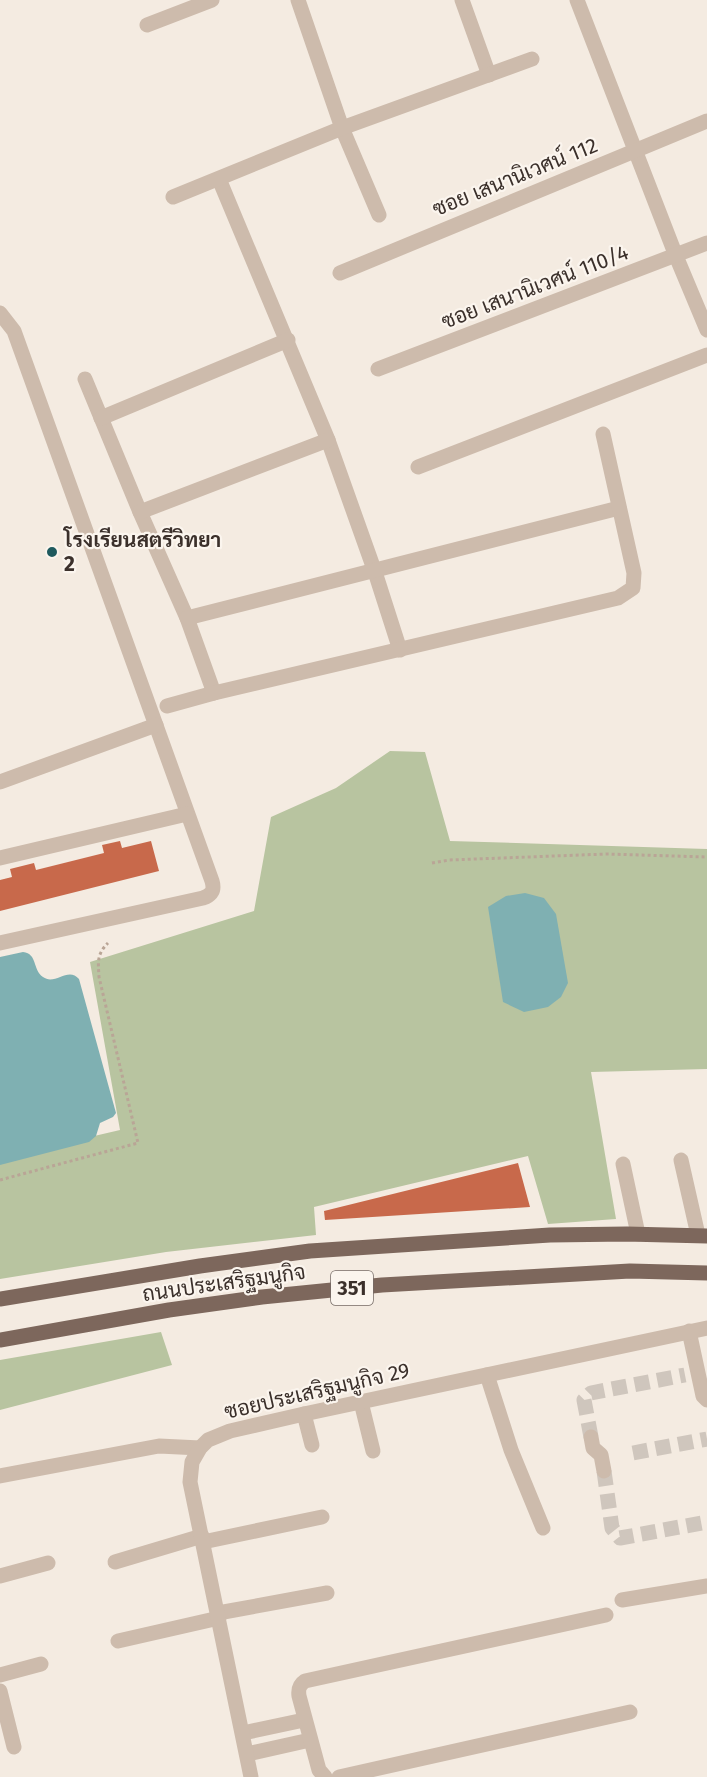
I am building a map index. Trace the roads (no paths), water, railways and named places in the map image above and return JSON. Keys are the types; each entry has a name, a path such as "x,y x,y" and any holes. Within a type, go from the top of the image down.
{"main road":[{"name":"ถนนประเสริฐมนูกิจ","path":"0,1299 310,1251 492,1238 638,1234 703,1236"},
{"name":"ถนนประเสริฐมนูกิจ","path":"0,1340 169,1310 262,1297 382,1285 630,1271 707,1273"}],"street":[{"path":"147,25 212,0"},
{"path":"298,0 342,128 379,215"},
{"path":"462,0 489,75"},
{"path":"583,2 676,256 707,330"},
{"path":"173,197 342,128 532,59"},
{"name":"ซอย เสนานิเวศน์ 112","path":"340,273 707,121"},
{"path":"219,179 328,440 400,650"},
{"name":"ซอย เสนานิเวศน์ 110/4","path":"378,369 707,243"},
{"path":"0,313 14,331 213,885 213,890 208,896 0,943"},
{"path":"101,418 288,340"},
{"path":"418,467 707,355"},
{"path":"85,379 187,618 213,693"},
{"path":"167,706 213,693 618,598 633,588 634,573 603,434"},
{"path":"140,512 328,440"},
{"path":"187,618 375,572 619,508"},
{"path":"0,782 156,725"},
{"path":"0,858 187,814"},
{"path":"681,1160 703,1236"},
{"path":"623,1164 638,1234"},
{"name":"ซอยประเสริฐมนูกิจ 29","path":"200,1448 208,1440 230,1431 707,1328"},
{"path":"690,1331 691,1374 707,1400"},
{"path":"487,1375 511,1450 543,1528"},
{"path":"361,1402 373,1450"},
{"path":"304,1414 312,1445"},
{"path":"591,1437 593,1448 602,1455 604,1471"},
{"path":"0,1476 159,1446 200,1448 192,1462 190,1482 251,1777"},
{"path":"115,1562 202,1539 322,1517"},
{"path":"0,1576 48,1563"},
{"path":"622,1600 707,1586"},
{"path":"118,1641 327,1593"},
{"path":"324,1777 319,1770 304,1720 298,1689 305,1681 606,1616"},
{"path":"0,1675 41,1664"},
{"path":"0,1691 14,1747"},
{"path":"339,1777 630,1712"},
{"path":"243,1733 304,1720"},
{"path":"247,1754 309,1740"}],"water":[{"path":"525,893 544,898 556,914 568,983 561,997 548,1007 524,1012 503,1002 488,907 506,896"},
{"path":"23,952 31,956 43,977 52,979 70,974 79,979 116,1113 113,1117 100,1123 96,1136 89,1142 0,1165 0,957"}],"tunnel":[{"path":"591,1437 584,1400 591,1393 685,1375"},
{"path":"633,1453 707,1439"},
{"path":"604,1471 612,1528 620,1538 707,1522"}],"place":[{"name":"โรงเรียนสตรีวิทยา 2","path":"52,552"}]}
